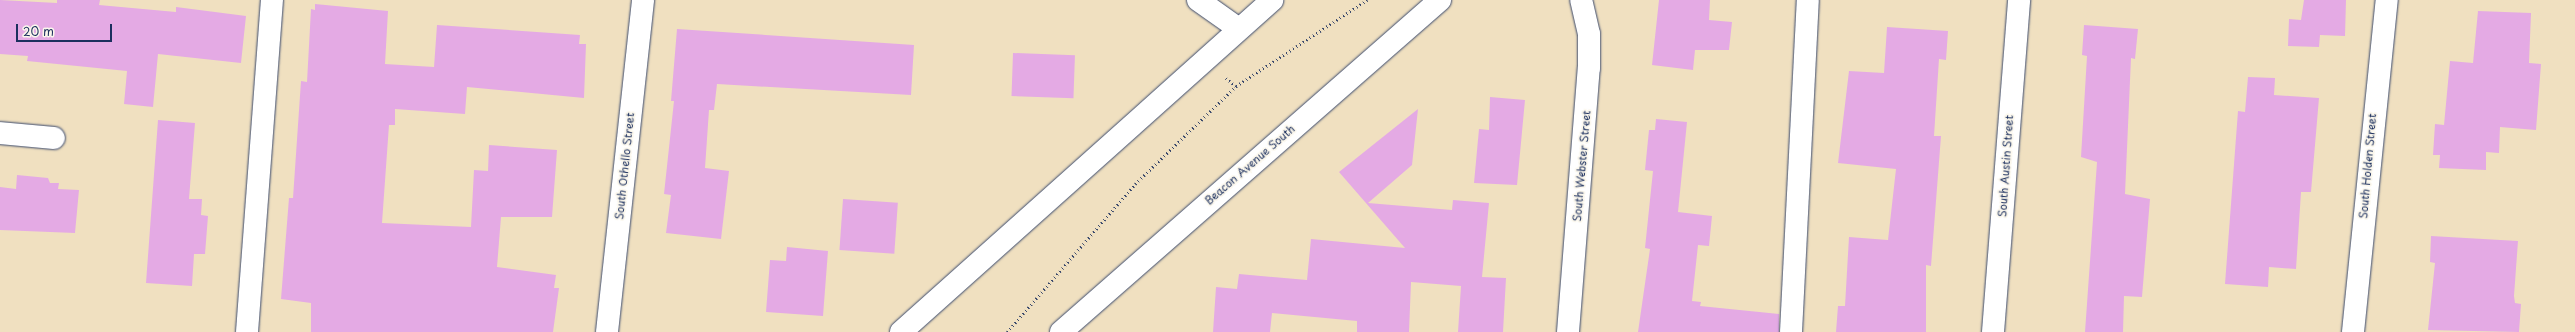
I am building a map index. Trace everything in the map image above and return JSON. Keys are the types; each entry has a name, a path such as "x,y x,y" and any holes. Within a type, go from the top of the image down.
{"street":[{"path":"248,332 272,0"},
{"name":"South Othello Street","path":"608,332 643,0"},
{"path":"1198,0 1239,29"},
{"path":"901,332 1272,0"},
{"name":"Beacon Avenue South","path":"1061,332 1440,0"},
{"name":"South Webster Street","path":"1568,332 1589,68 1589,34 1581,0"},
{"path":"1791,332 1808,0"},
{"name":"South Austin Street","path":"1993,332 2019,0"},
{"name":"South Holden Street","path":"2353,332 2387,0"},
{"path":"0,133 54,138"}],"path":[{"path":"1007,332 1135,184 1236,86 1367,0"},
{"path":"1223,76 1236,86"}],"building":[{"path":"0,0 57,3 57,0 100,0 99,5 176,12 176,7 246,16 241,63 158,54 153,107 124,104 127,71 27,61 28,56 0,54"},
{"path":"1659,0 1710,0 1709,20 1732,22 1729,50 1695,50 1693,70 1652,65"},
{"path":"2304,0 2346,0 2345,36 2320,35 2319,47 2288,46 2289,19 2301,20"},
{"path":"315,4 388,11 385,64 434,67 437,25 580,35 579,44 586,44 584,98 467,87 465,114 395,109 395,125 389,125 382,223 471,227 474,170 488,171 489,145 557,150 552,217 501,217 497,267 556,275 554,288 559,288 553,332 311,332 311,303 281,299 289,198 293,198 301,81 307,82 311,9 315,10"},
{"path":"2478,11 2531,13 2529,63 2541,64 2536,130 2500,127 2499,153 2486,152 2486,170 2439,168 2440,155 2433,155 2435,124 2444,125 2450,61 2473,63"},
{"path":"2084,25 2138,29 2135,59 2131,58 2125,194 2150,199 2142,297 2124,296 2123,332 2085,332 2097,162 2081,157 2087,56 2082,55"},
{"path":"1887,27 1948,31 1946,60 1939,59 1934,136 1941,136 1931,266 1926,265 1926,332 1836,332 1838,306 1845,306 1849,237 1888,240 1896,169 1838,163 1849,71 1884,73"},
{"path":"677,29 914,45 911,95 717,84 714,110 709,110 705,168 729,171 721,239 666,233 671,195 664,194 674,101 671,101"},
{"path":"1013,53 1075,55 1073,98 1011,96"},
{"path":"2248,77 2275,78 2274,95 2319,98 2311,192 2301,192 2296,269 2269,267 2268,287 2225,284 2238,111 2245,112"},
{"path":"1490,97 1525,100 1517,185 1474,183 1479,129 1489,130"},
{"path":"1418,109 1412,165 1368,203 1452,210 1453,200 1489,203 1482,277 1506,278 1503,332 1458,332 1461,286 1411,282 1409,332 1357,332 1357,321 1272,313 1270,332 1213,332 1216,287 1237,289 1239,274 1307,280 1311,239 1405,248 1339,172"},
{"path":"1656,119 1687,122 1678,212 1712,216 1709,246 1698,245 1692,301 1701,302 1700,306 1779,314 1779,332 1638,332 1650,249 1645,248 1653,171 1645,170 1649,130 1655,130"},
{"path":"158,120 195,123 189,199 202,199 201,215 208,216 205,254 194,254 192,286 146,283"},
{"path":"17,175 48,178 50,183 59,183 58,189 79,190 75,233 0,230 0,187 16,189"},
{"path":"843,199 898,203 894,254 839,250"},
{"path":"2431,236 2518,241 2514,296 2515,303 2521,304 2519,332 2428,330 2435,263 2430,262"},
{"path":"787,247 828,251 823,316 766,312 770,260 786,261"}]}
